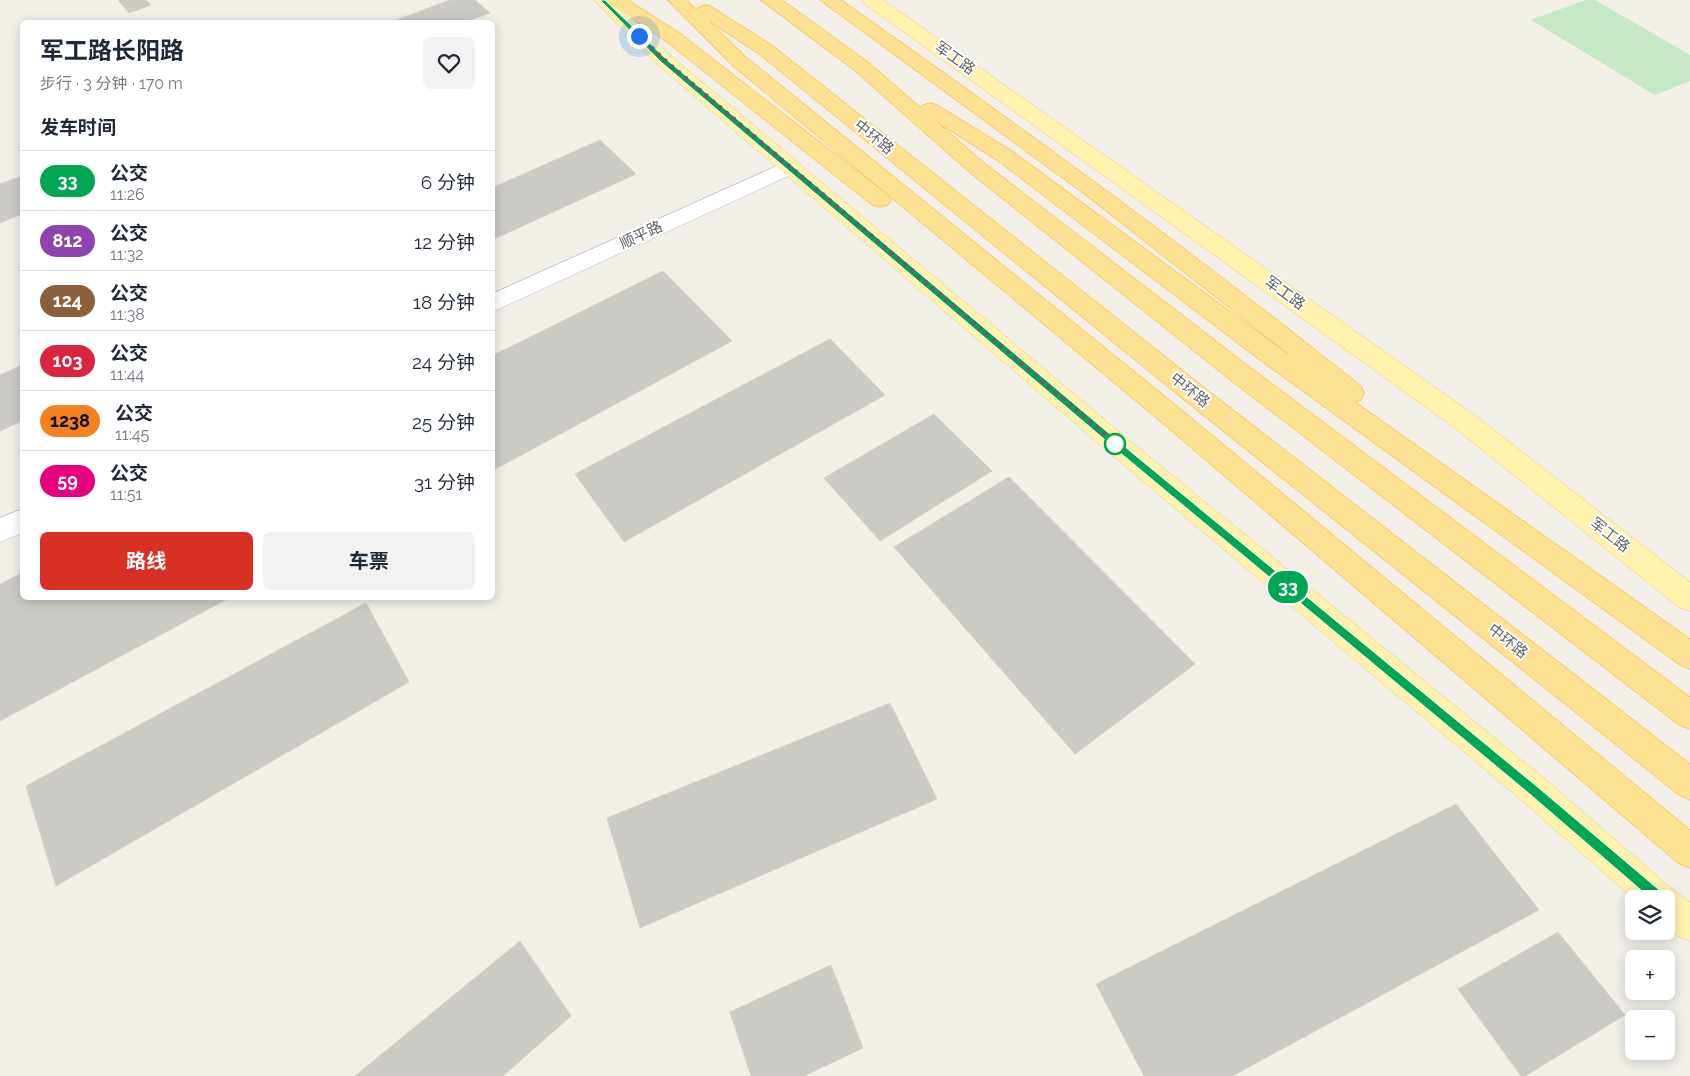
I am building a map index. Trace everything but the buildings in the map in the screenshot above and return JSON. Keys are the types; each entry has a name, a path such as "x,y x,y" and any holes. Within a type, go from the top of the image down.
{"highway":[{"path":"616,0 674,38 881,201 1169,414"},
{"path":"677,0 739,61 1169,414 1690,851"},
{"name":"中环路","path":"688,0 766,50 1197,396 1690,784"},
{"path":"770,0 861,66 1005,156 1269,354 1690,656"},
{"path":"829,0 1117,208 1293,344 1514,528"},
{"path":"861,66 984,174 1242,374 1690,715"}],"main road":[{"path":"603,0 664,60 1121,448 1536,792 1650,890"},
{"name":"军工路","path":"871,0 1464,421 1690,598"},
{"path":"1675,912 1690,924"}],"street":[{"name":"顺平路","path":"495,303 790,167"},
{"path":"0,531 20,521"}],"green space":[{"path":"1585,0 1595,0 1690,55 1690,81 1655,95 1531,20"}],"bus line":[{"name":"33","path":"603,0 664,60 1121,448 1536,792 1650,890"}],"route":[{"path":"639,36 664,60 1121,448 1115,444"}]}
